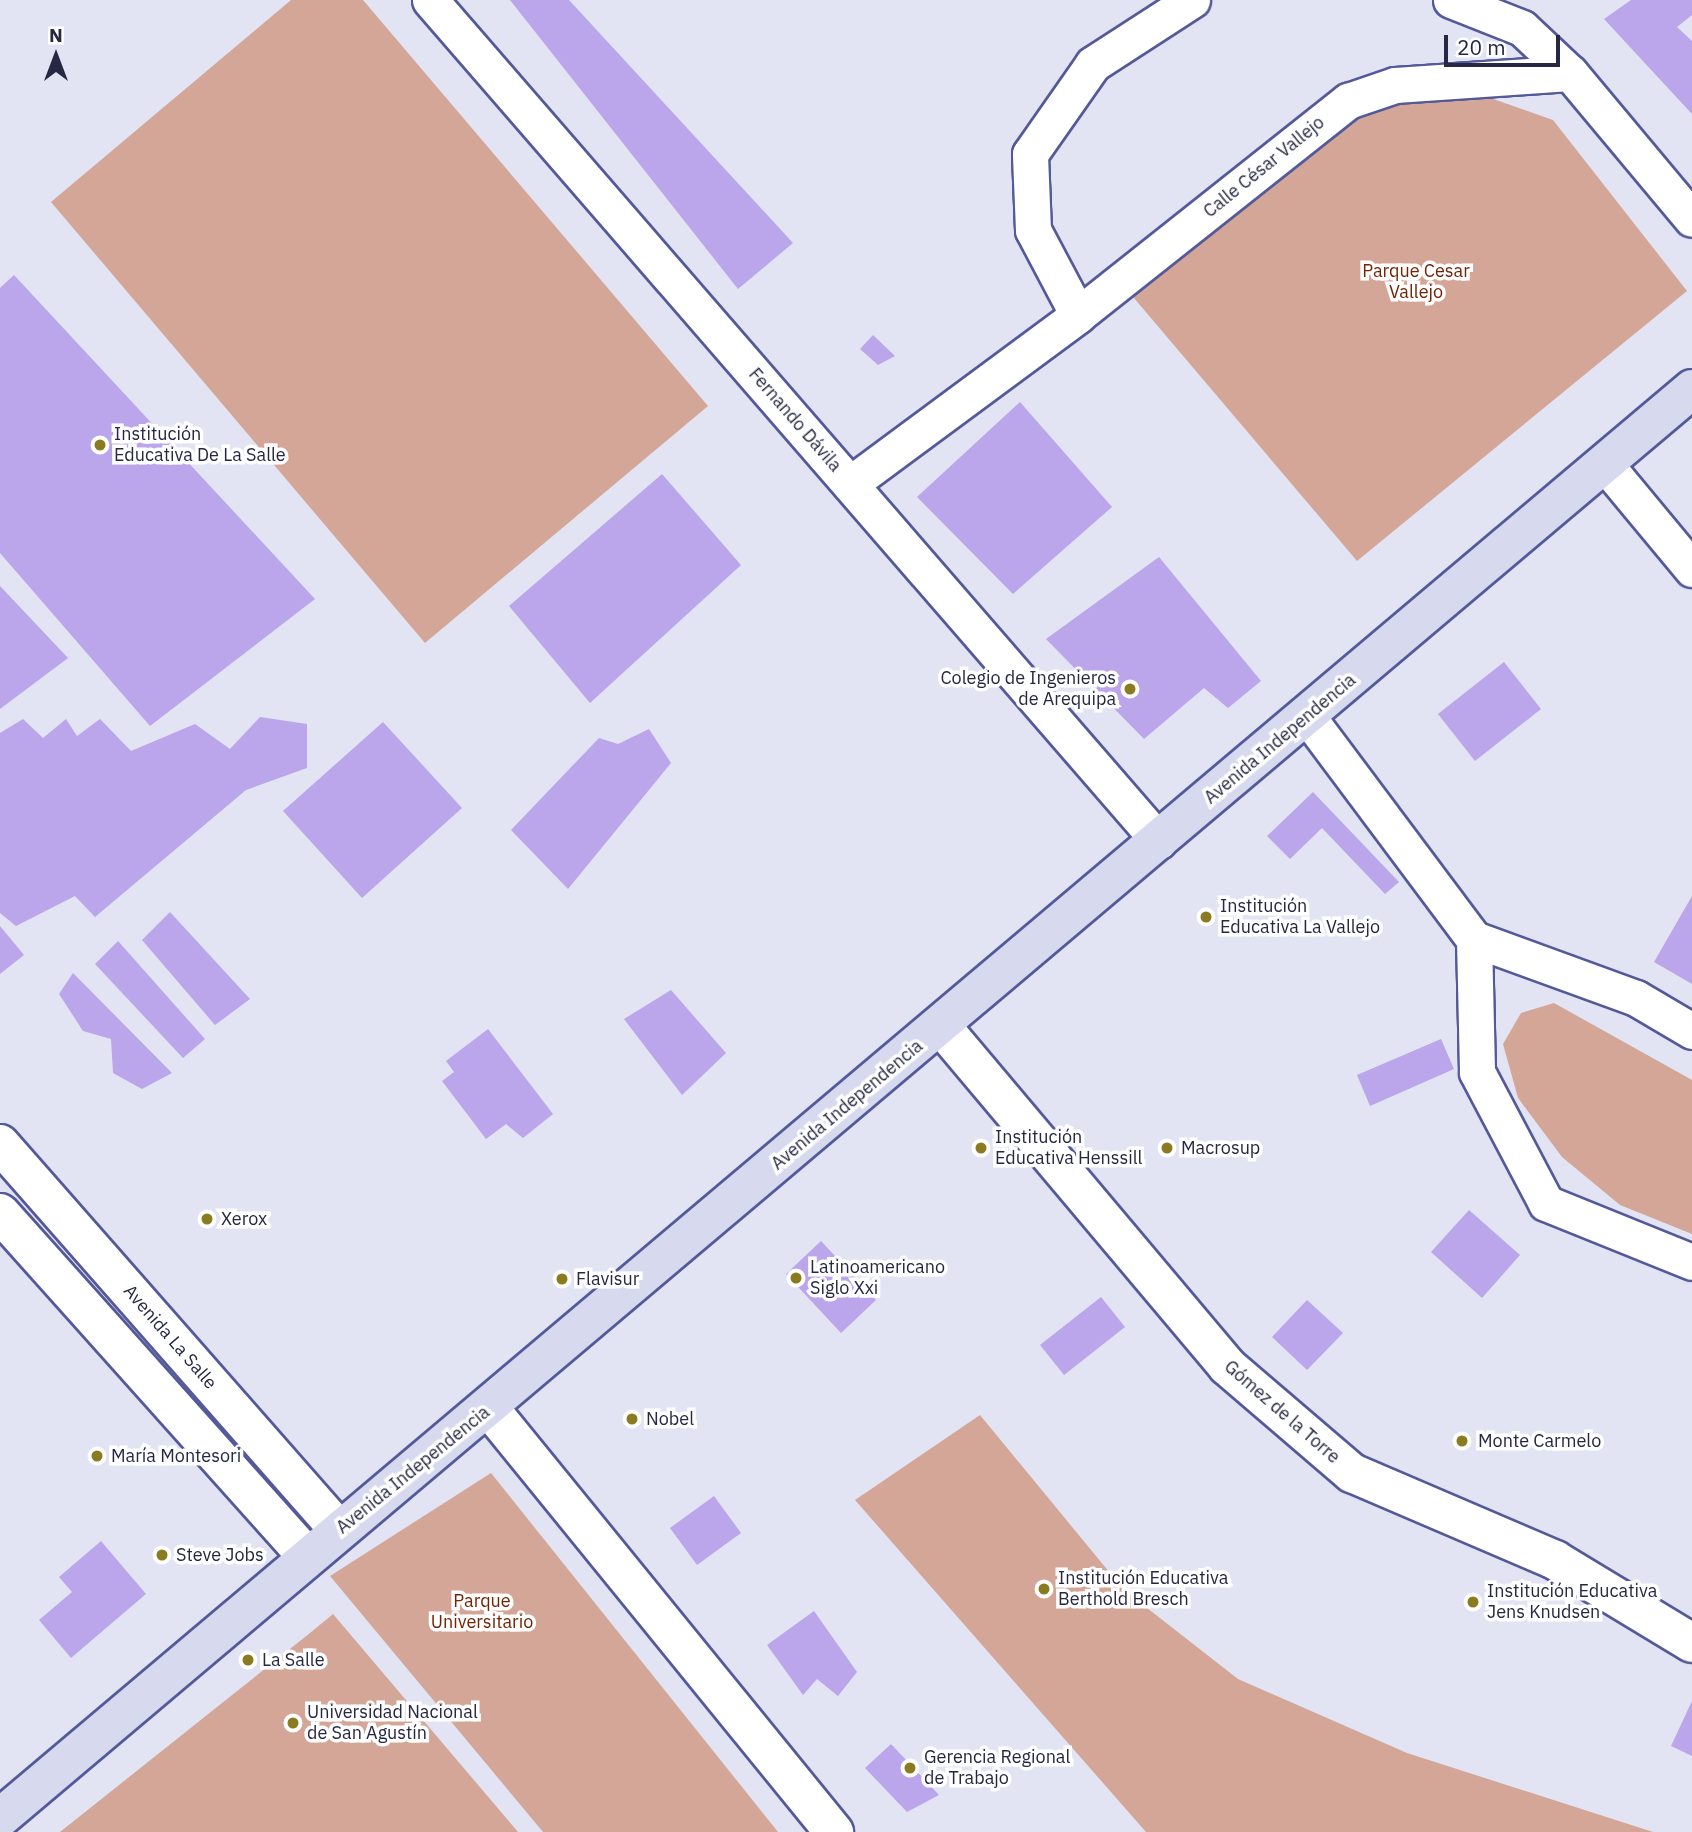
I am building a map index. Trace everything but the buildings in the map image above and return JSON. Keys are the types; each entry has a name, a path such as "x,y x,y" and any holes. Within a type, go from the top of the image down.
{"main road":[{"name":"Avenida Independencia","path":"0,1818 307,1556 489,1408 1692,389"}],"street":[{"name":"Fernando Dávila","path":"430,0 1159,841"},
{"path":"1078,315 1033,230 1030,154 1093,64 1192,0"},
{"path":"1451,0 1522,28 1570,73 1692,219"},
{"name":"Calle César Vallejo","path":"850,484 1078,315 1348,101 1395,85 1570,73"},
{"path":"1604,463 1692,569"},
{"path":"1307,716 1474,939 1636,998 1692,1031"},
{"path":"1474,939 1477,1072 1546,1203 1692,1262"},
{"name":"Gómez de la Torre","path":"941,1026 1227,1366 1352,1473 1555,1560 1692,1643"},
{"name":"Avenida La Salle","path":"0,1144 339,1530"},
{"path":"0,1213 307,1556"},
{"path":"121,1347 153,1318"},
{"path":"489,1408 834,1832"}],"green space":[{"path":"291,0 363,0 708,406 425,643 51,202"},
{"name":"Parque Cesar Vallejo","path":"1399,91 1479,94 1553,120 1687,291 1357,561 1128,291 1339,115"},
{"path":"1554,1003 1692,1080 1692,1234 1620,1205 1562,1157 1518,1098 1503,1044 1521,1013"},
{"path":"980,1415 1124,1590 1238,1679 1407,1753 1653,1832 1146,1832 855,1500"},
{"name":"Parque Universitario","path":"491,1473 778,1832 543,1832 330,1576"},
{"name":"Universidad Nacional de San Agustín","path":"333,1614 518,1832 60,1832 310,1633"}],"place":[{"name":"Institución Educativa De La Salle","path":"100,445"},
{"name":"Colegio de Ingenieros de Arequipa","path":"1130,689"},
{"name":"Institución Educativa La Vallejo","path":"1206,917"},
{"name":"Institución Educativa Henssill","path":"981,1148"},
{"name":"Macrosup","path":"1167,1148"},
{"name":"Xerox","path":"207,1219"},
{"name":"Latinoamericano Siglo Xxi","path":"796,1278"},
{"name":"Flavisur","path":"562,1279"},
{"name":"Nobel","path":"632,1419"},
{"name":"Monte Carmelo","path":"1462,1441"},
{"name":"María Montesori","path":"97,1456"},
{"name":"Steve Jobs","path":"162,1555"},
{"name":"Institución Educativa Berthold Bresch","path":"1044,1589"},
{"name":"Institución Educativa Jens Knudsen","path":"1473,1602"},
{"name":"La Salle","path":"248,1660"},
{"name":"Universidad Nacional de San Agustín","path":"293,1723"},
{"name":"Gerencia Regional de Trabajo","path":"910,1768"}]}
